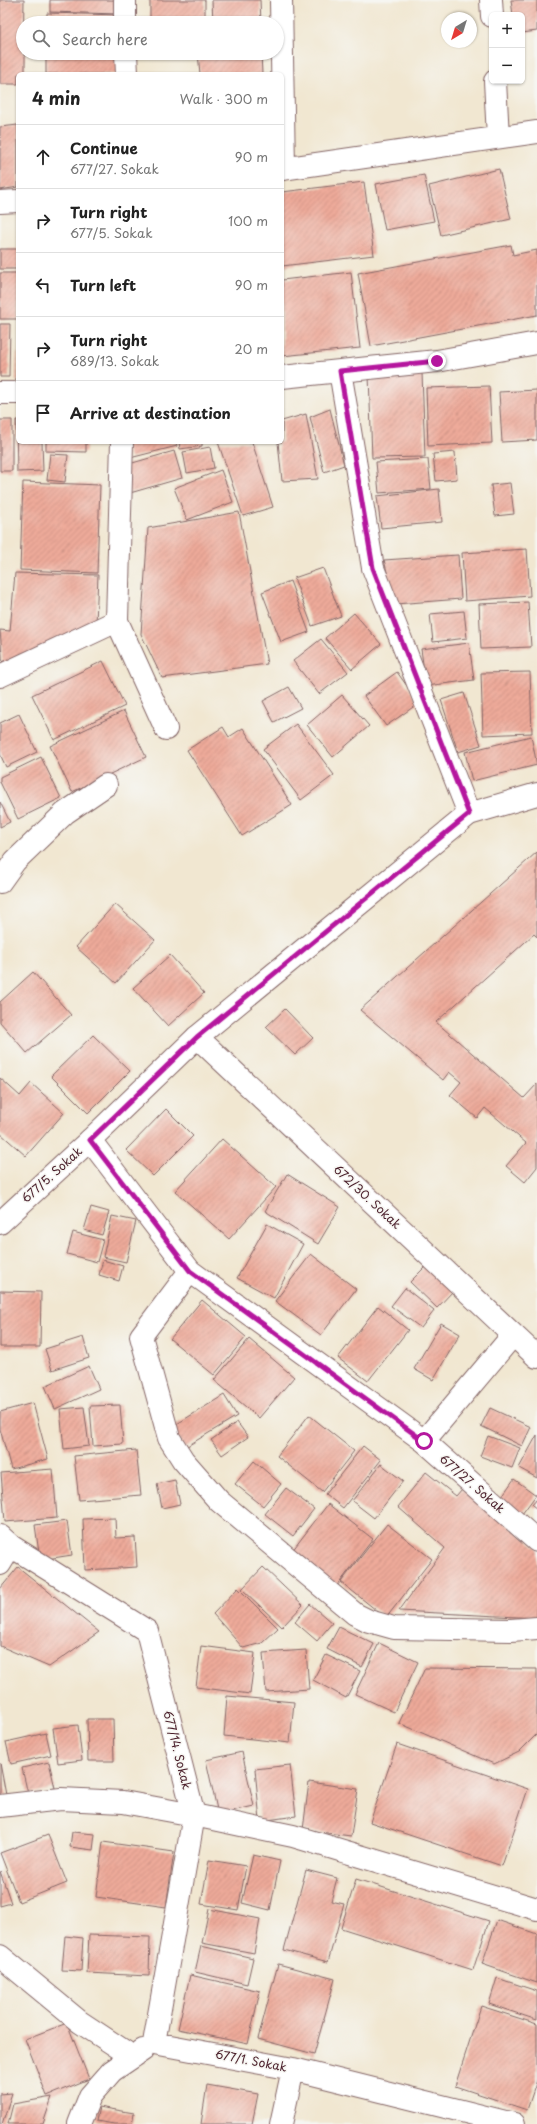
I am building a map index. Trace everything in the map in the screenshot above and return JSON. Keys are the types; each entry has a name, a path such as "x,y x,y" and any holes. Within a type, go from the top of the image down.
{"street":[{"path":"125,0 125,16"},
{"path":"281,0 281,16"},
{"path":"491,0 492,12"},
{"path":"126,60 127,72"},
{"path":"282,60 282,72"},
{"path":"495,84 498,137"},
{"path":"284,168 537,132"},
{"path":"0,202 16,201"},
{"path":"284,377 437,361 537,343"},
{"path":"340,371 373,568 469,814"},
{"path":"0,393 16,394"},
{"path":"122,444 117,621 166,729"},
{"path":"0,676 117,621"},
{"path":"0,882 15,862 65,813 106,785"},
{"name":"677/5. Sokak","path":"0,1223 90,1140 197,1037 469,814 537,794"},
{"name":"672/30. Sokak","path":"197,1037 537,1357"},
{"name":"677/27. Sokak","path":"90,1140 190,1271 424,1441 537,1541"},
{"path":"190,1271 140,1336 169,1438 183,1460 219,1501 355,1614 370,1621 394,1628 511,1630 537,1628"},
{"path":"424,1441 513,1335"},
{"name":"677/14. Sokak","path":"4,1549 147,1631 194,1815 154,2043"},
{"path":"0,1806 61,1799 77,1799 123,1802 194,1815 293,1836 537,1909"},
{"path":"0,1956 80,2022 133,2057"},
{"path":"79,2124 90,2096 112,2071 154,2043"},
{"name":"677/1. Sokak","path":"154,2043 293,2069 281,2124"},
{"path":"293,2069 514,2124"}],"building":[{"path":"0,0 24,0 24,16 16,16 16,60 25,60 25,72 16,72 16,84 0,84"},
{"path":"50,0 119,0 119,14 50,12"},
{"path":"150,0 205,0 205,16 150,16"},
{"path":"212,0 260,0 261,16 213,16"},
{"path":"511,0 537,0 537,31 525,33 525,12 513,12"},
{"path":"47,13 120,15 120,16 47,16"},
{"path":"46,60 119,60 119,72 46,72"},
{"path":"199,60 261,60 262,72 200,72"},
{"path":"16,125 16,187 0,190 0,127"},
{"path":"499,169 511,219 441,235 429,186"},
{"path":"424,175 434,221 385,230 376,184"},
{"path":"364,182 374,255 284,266 284,192"},
{"path":"511,245 513,255 537,250 537,315 371,346 358,273"},
{"path":"0,249 16,249 16,269 0,269"},
{"path":"351,272 360,348 284,356 284,280"},
{"path":"0,273 16,273 16,319 0,319"},
{"path":"0,324 10,324 9,377 0,377"},
{"path":"422,373 425,457 372,458 369,375"},
{"path":"489,386 492,443 428,446 426,388"},
{"path":"537,390 537,440 502,442 499,392"},
{"path":"330,409 344,465 324,472 310,417"},
{"path":"306,414 318,479 282,481 278,444 284,444 284,420"},
{"path":"0,420 12,420 12,471 0,471"},
{"path":"16,444 42,444 43,471 17,472"},
{"path":"46,444 86,444 86,452 46,451"},
{"path":"126,444 176,444 177,446 130,458"},
{"path":"179,444 202,444 202,446 180,449"},
{"path":"219,444 253,444 273,507 243,516"},
{"path":"210,447 214,468 187,473 183,452"},
{"path":"174,451 182,478 130,493 122,466"},
{"path":"455,452 457,479 436,481 433,454"},
{"path":"50,454 68,455 65,482 47,480"},
{"path":"428,459 431,489 379,493 376,462"},
{"path":"221,470 233,502 187,520 174,488"},
{"path":"23,482 100,485 97,573 20,570"},
{"path":"510,483 514,514 495,516 491,485"},
{"path":"439,489 442,522 381,528 377,496"},
{"path":"239,512 267,664 162,678 141,634 148,528"},
{"path":"527,549 530,596 465,601 462,553"},
{"path":"458,555 461,599 395,604 384,560"},
{"path":"323,568 341,616 312,626 294,578"},
{"path":"15,573 98,575 96,624 3,668 0,630 10,631"},
{"path":"290,581 309,632 281,642 262,592"},
{"path":"528,602 531,647 481,649 479,604"},
{"path":"464,611 467,638 433,642 430,614"},
{"path":"354,613 381,644 352,669 325,638"},
{"path":"321,639 348,672 319,694 293,661"},
{"path":"469,643 474,680 426,686 421,649"},
{"path":"103,661 125,706 54,740 32,695"},
{"path":"397,672 419,703 386,726 364,696"},
{"path":"530,672 532,733 483,735 481,673"},
{"path":"289,687 301,708 274,722 263,701"},
{"path":"464,693 481,745 458,752 441,700"},
{"path":"342,695 369,726 333,757 307,725"},
{"path":"124,711 146,757 72,792 50,746"},
{"path":"19,714 37,752 6,767 0,754 0,723"},
{"path":"296,724 334,775 301,800 263,749"},
{"path":"223,727 229,737 243,728 292,805 242,836 187,750"},
{"path":"531,736 537,765 472,781 465,752"},
{"path":"41,757 61,798 18,819 0,782 0,777"},
{"path":"0,802 10,822 0,827"},
{"path":"537,852 537,937 534,934 436,1022 524,1098 537,1084 537,1167 525,1182 506,1166 526,1143 485,1108 477,1118 450,1095 461,1082 449,1072 443,1080 360,1010"},
{"path":"115,904 155,940 116,983 76,947"},
{"path":"170,955 204,993 168,1026 133,988"},
{"path":"33,972 71,1015 27,1053 0,1022 0,1002"},
{"path":"285,1009 313,1038 295,1055 266,1027"},
{"path":"93,1035 130,1071 88,1113 51,1076"},
{"path":"0,1078 20,1096 31,1083 64,1113 26,1156 0,1133"},
{"path":"166,1109 193,1136 153,1176 126,1150"},
{"path":"222,1139 276,1187 229,1239 175,1191"},
{"path":"287,1174 340,1207 318,1244 265,1211"},
{"path":"91,1207 109,1212 102,1235 84,1230"},
{"path":"112,1216 136,1221 126,1262 103,1257"},
{"path":"267,1224 303,1244 274,1298 237,1278"},
{"path":"73,1232 103,1240 97,1262 67,1254"},
{"path":"311,1254 356,1289 321,1335 275,1301"},
{"path":"103,1260 123,1266 119,1281 99,1275"},
{"path":"427,1265 453,1291 437,1308 410,1282"},
{"path":"405,1288 434,1311 421,1328 391,1306"},
{"path":"0,1291 41,1292 40,1347 0,1347"},
{"path":"202,1300 246,1337 214,1375 170,1339"},
{"path":"378,1306 408,1330 368,1381 338,1358"},
{"path":"441,1323 460,1334 433,1380 414,1369"},
{"path":"83,1337 89,1358 52,1370 45,1349"},
{"path":"249,1339 294,1377 259,1418 214,1380"},
{"path":"89,1366 99,1389 55,1409 45,1386"},
{"path":"224,1395 237,1416 184,1448 172,1427"},
{"path":"33,1403 48,1459 11,1469 0,1429 0,1412"},
{"path":"120,1405 123,1444 93,1446 90,1406"},
{"path":"84,1407 89,1446 64,1449 60,1409"},
{"path":"490,1408 531,1427 522,1446 481,1426"},
{"path":"309,1415 354,1451 322,1492 277,1456"},
{"path":"237,1422 248,1437 222,1455 211,1440"},
{"path":"537,1435 537,1478 519,1468"},
{"path":"488,1436 520,1448 512,1468 480,1456"},
{"path":"363,1446 381,1460 343,1508 325,1494"},
{"path":"136,1450 141,1495 79,1500 74,1456"},
{"path":"254,1461 281,1484 263,1506 235,1484"},
{"path":"381,1464 403,1481 374,1518 352,1501"},
{"path":"53,1469 57,1518 5,1522 1,1473"},
{"path":"426,1472 456,1496 462,1489 537,1548 537,1618 399,1611 445,1548 398,1507"},
{"path":"514,1479 536,1495 522,1514 500,1499"},
{"path":"175,1480 180,1504 162,1508 157,1484"},
{"path":"286,1488 314,1509 293,1536 265,1514"},
{"path":"537,1499 537,1509 532,1505"},
{"path":"328,1504 373,1539 337,1586 292,1551"},
{"path":"115,1518 116,1538 135,1537 137,1567 85,1570 83,1519"},
{"path":"67,1521 72,1555 40,1560 35,1525"},
{"path":"387,1524 432,1559 386,1618 341,1582"},
{"path":"18,1567 99,1632 49,1667 0,1646 0,1589"},
{"path":"263,1567 303,1605 282,1627 242,1589"},
{"path":"238,1588 278,1628 262,1643 243,1648 213,1614"},
{"path":"310,1604 332,1623 317,1641 295,1622"},
{"path":"339,1627 374,1644 362,1667 327,1649"},
{"path":"379,1643 418,1662 394,1712 355,1694"},
{"path":"201,1646 255,1653 250,1694 196,1687"},
{"path":"306,1650 309,1689 266,1692 263,1653"},
{"path":"326,1655 360,1671 346,1698 313,1680"},
{"path":"425,1668 537,1669 537,1734 519,1752 494,1764 399,1723"},
{"path":"227,1696 294,1702 290,1743 224,1736"},
{"path":"87,1719 113,1719 114,1761 88,1761"},
{"path":"78,1725 82,1760 58,1763 53,1728"},
{"path":"46,1733 51,1755 11,1764 6,1742"},
{"path":"397,1744 528,1789 502,1866 370,1822"},
{"path":"242,1752 254,1806 218,1814 206,1760"},
{"path":"49,1762 55,1788 28,1794 22,1768"},
{"path":"0,1763 6,1795 0,1796"},
{"path":"290,1765 296,1816 260,1821 255,1769"},
{"path":"309,1782 358,1789 351,1836 303,1830"},
{"path":"72,1832 95,1834 93,1850 70,1847"},
{"path":"48,1835 67,1883 19,1902 0,1853"},
{"path":"103,1842 174,1852 166,1907 96,1897"},
{"path":"253,1855 280,1861 270,1910 242,1903"},
{"path":"209,1860 246,1866 238,1910 201,1904"},
{"path":"306,1870 337,1878 331,1901 344,1904 328,1962 284,1950"},
{"path":"0,1871 11,1903 0,1906"},
{"path":"356,1879 489,1921 473,1970 341,1928"},
{"path":"209,1909 260,1919 254,1953 202,1943"},
{"path":"497,1920 537,1934 537,1983 482,1964"},
{"path":"89,1935 150,1937 149,1976 87,1973"},
{"path":"65,1936 83,1938 81,1971 62,1970"},
{"path":"201,1946 253,1958 247,1984 195,1972"},
{"path":"278,1964 335,1979 314,2054 258,2039"},
{"path":"190,1975 260,1991 248,2044 178,2029"},
{"path":"497,1978 537,1991 537,2020 489,2004"},
{"path":"481,2006 537,2024 537,2080 527,2110 455,2086"},
{"path":"67,2023 89,2079 47,2096 25,2039"},
{"path":"207,2085 258,2094 252,2124 201,2124"},
{"path":"12,2093 2,2124 0,2124 0,2094"},
{"path":"52,2097 43,2124 8,2124 13,2104"},
{"path":"99,2107 134,2113 132,2124 114,2124 96,2121"}],"route":[{"path":"424,1441 190,1271 90,1140 197,1037 469,814 373,568 340,371 437,361"}]}
